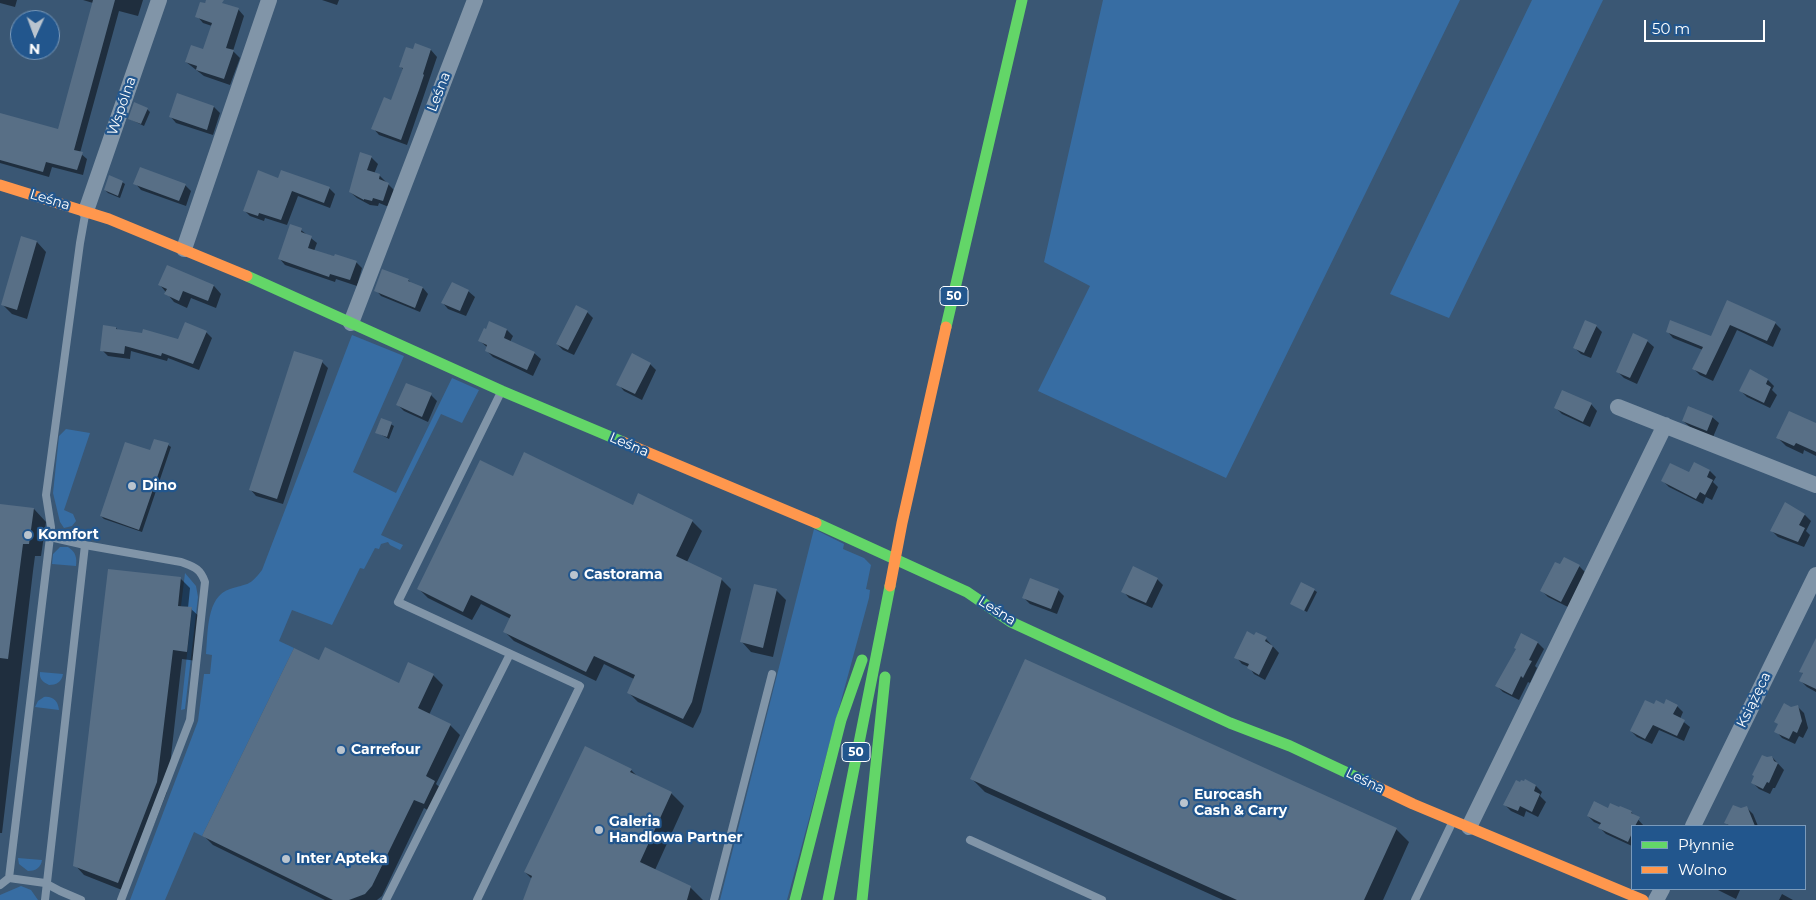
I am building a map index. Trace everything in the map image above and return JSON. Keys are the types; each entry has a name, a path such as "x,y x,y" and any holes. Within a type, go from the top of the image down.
{"street":[{"name":"Wspólna","path":"86,211 159,0"},
{"path":"184,249 269,0"},
{"name":"Leśna","path":"351,323 474,0"},
{"name":"50","path":"828,900 902,523 1022,0"},
{"name":"Leśna","path":"0,185 110,219 283,292 502,391 838,534 967,592 1011,622 1230,722 1306,753 1413,804 1643,900"},
{"path":"1618,407 1816,485"},
{"path":"1469,827 1665,425"},
{"name":"Książęca","path":"1693,825 1816,575"},
{"path":"795,900 841,720 860,664 886,604"},
{"path":"862,900 881,726 885,668 886,604"}],"lane":[{"path":"9,878 51,527 46,495 73,292 86,211"},
{"path":"477,900 580,686 398,602 502,391"},
{"path":"50,537 181,562 195,567 202,573 205,582 190,720 121,900"},
{"path":"45,900 85,545"},
{"path":"386,900 510,654"},
{"path":"714,900 772,674"},
{"path":"1415,900 1453,821"},
{"path":"970,840 1102,900"},
{"path":"0,885 9,878 46,882 60,891 81,900"}],"shaded area":[{"path":"1103,0 1460,0 1226,478 1038,391 1090,286 1044,262"},
{"path":"1532,0 1603,0 1449,318 1390,294"},
{"path":"352,335 404,356 353,472 396,493 452,378 479,390 462,423 441,414 381,535 403,545 400,550 388,542 381,544 379,549 375,548 364,569 360,568 332,625 292,610 279,641 294,648 202,836 194,832 165,900 130,900 198,721 204,674 210,674 212,655 206,654 208,626 212,607 222,593 251,582 262,570"},
{"path":"66,429 90,433 64,510 73,514 76,521 72,526 64,528 60,522 53,493 59,436"},
{"path":"814,529 844,544 843,549 864,558 871,565 866,589 870,590 869,598 787,900 720,900"},
{"path":"60,547 68,547 73,551 76,558 76,566 52,564 53,554"},
{"path":"185,573 196,586 198,597 185,709 181,710 192,608 181,606"},
{"path":"40,672 63,674 58,682 49,685 42,680"},
{"path":"44,697 50,697 54,700 58,704 59,710 35,707 38,701"},
{"path":"18,858 42,860 37,868 28,871 19,864"},
{"path":"21,886 31,890 38,900 0,900 0,895"}],"building":[{"path":"93,0 115,0 74,150 83,152 77,170 46,162 43,172 0,160 0,113 58,129"},
{"path":"206,0 224,0 222,3 239,8 226,48 234,50 224,79 196,70 197,66 185,62 191,45 203,49 212,23 195,17 200,2 205,3"},
{"path":"415,43 431,49 401,140 371,129 384,97 391,100 403,68 399,67 406,47 413,49"},
{"path":"177,93 214,106 207,130 169,117"},
{"path":"134,102 148,108 141,124 128,119"},
{"path":"360,152 372,156 367,170 380,174 379,179 389,183 383,201 373,198 372,201 364,200 349,192"},
{"path":"140,167 186,184 179,201 133,184"},
{"path":"258,170 278,178 281,170 330,187 324,203 292,191 281,220 259,213 258,216 243,211"},
{"path":"109,175 123,181 118,196 104,190"},
{"path":"290,224 302,228 301,232 312,236 308,248 357,261 350,280 330,274 329,277 278,259"},
{"path":"21,236 37,241 17,310 1,305"},
{"path":"167,265 214,285 208,301 183,291 179,301 164,294 167,289 158,285"},
{"path":"382,269 409,279 408,281 423,287 415,308 374,291"},
{"path":"452,282 469,290 460,311 441,303"},
{"path":"1727,300 1776,322 1767,341 1730,325 1706,375 1692,369 1703,347 1666,332 1670,320 1711,336"},
{"path":"576,305 588,311 568,350 556,344"},
{"path":"1585,320 1597,325 1584,353 1573,348"},
{"path":"489,321 507,329 504,338 535,352 527,370 485,351 487,345 478,341"},
{"path":"185,322 207,331 193,364 162,353 161,356 125,346 124,354 100,351 103,325 142,333 143,329 178,339"},
{"path":"1633,333 1648,340 1630,378 1616,372"},
{"path":"294,351 323,360 277,499 249,490"},
{"path":"632,353 651,363 635,394 616,385"},
{"path":"1750,369 1768,379 1766,384 1771,387 1764,403 1739,391"},
{"path":"406,383 432,393 422,417 396,405"},
{"path":"1562,390 1592,403 1583,422 1554,408"},
{"path":"1688,406 1713,416 1707,431 1682,421"},
{"path":"1789,411 1816,423 1816,452 1796,443 1794,446 1776,438"},
{"path":"381,418 392,422 387,437 375,433"},
{"name":"Dino","path":"154,439 169,443 139,530 100,516 125,442 150,450"},
{"name":"Castorama","path":"524,452 633,505 638,493 693,520 676,556 722,578 692,702 683,719 627,693 635,675 594,656 586,672 503,632 511,615 471,595 463,612 417,589 480,460 513,476"},
{"path":"1694,462 1710,470 1707,477 1713,480 1705,495 1700,492 1696,499 1661,481 1670,463 1689,472"},
{"path":"1785,502 1805,514 1799,525 1805,528 1798,542 1770,531"},
{"path":"0,504 34,508 29,544 23,544 8,659 0,658"},
{"path":"1564,557 1580,565 1561,602 1540,591 1555,562 1560,564"},
{"path":"1133,566 1158,578 1146,603 1121,592"},
{"path":"108,569 181,577 178,606 192,607 187,652 173,650 157,782 118,883 73,866"},
{"path":"1030,578 1059,589 1051,609 1022,598"},
{"path":"1301,582 1315,589 1304,611 1290,604"},
{"path":"754,584 777,589 763,648 740,642"},
{"path":"1247,631 1254,635 1256,632 1267,637 1265,641 1273,646 1259,675 1247,668 1249,664 1234,658"},
{"path":"1521,633 1538,642 1529,660 1532,661 1523,678 1521,676 1512,695 1495,686 1516,649 1514,648"},
{"path":"1816,638 1816,689 1799,681 1803,673 1799,672"},
{"name":"Carrefour","path":"325,647 399,683 408,662 434,674 418,708 451,724 426,776 435,781 424,804 414,800 372,886 365,894 349,900 333,900 202,836 294,648 319,660"},
{"name":"Eurocash Cash & Carry","path":"1025,659 1397,828 1364,900 1237,900 970,779"},
{"path":"1666,699 1678,705 1673,714 1685,720 1677,736 1653,725 1645,739 1630,731 1645,700 1654,704 1656,700 1664,704"},
{"path":"1784,703 1791,707 1798,705 1802,721 1797,733 1793,731 1789,739 1774,732 1778,724 1774,722"},
{"name":"Galeria Handlowa Partner","path":"585,746 632,769 630,772 672,792 640,862 691,886 687,900 523,900 532,876 524,872"},
{"path":"1762,755 1772,756 1774,761 1778,763 1769,783 1767,782 1763,789 1751,783 1754,776 1752,775"},
{"path":"1525,779 1536,785 1534,791 1540,794 1532,812 1520,806 1518,811 1503,805 1516,780 1520,782"},
{"path":"1594,801 1608,808 1610,803 1620,806 1640,817 1636,825 1631,825 1631,835 1628,842 1598,828 1601,823 1587,816"},
{"path":"1733,805 1741,808 1747,806 1755,825 1729,825 1724,823"}],"traffic: fast":[{"path":"946,327 1022,0"},
{"path":"247,276 502,391 623,442"},
{"path":"816,523 967,592 1011,622 1230,723 1290,746 1371,784"},
{"path":"828,900 890,586"},
{"path":"795,900 841,720 862,660"},
{"path":"862,900 885,677"}],"traffic: slow":[{"path":"0,185 109,219 247,276"},
{"path":"890,586 902,523 946,327"},
{"path":"623,442 816,523"},
{"path":"1371,784 1413,804 1643,900"}],"place":[{"name":"Dino","path":"132,486"},
{"name":"Komfort","path":"28,535"},
{"name":"Castorama","path":"574,575"},
{"name":"Carrefour","path":"341,750"},
{"name":"Eurocash Cash & Carry","path":"1184,803"},
{"name":"Galeria Handlowa Partner","path":"599,830"},
{"name":"Inter Apteka","path":"286,859"}]}
